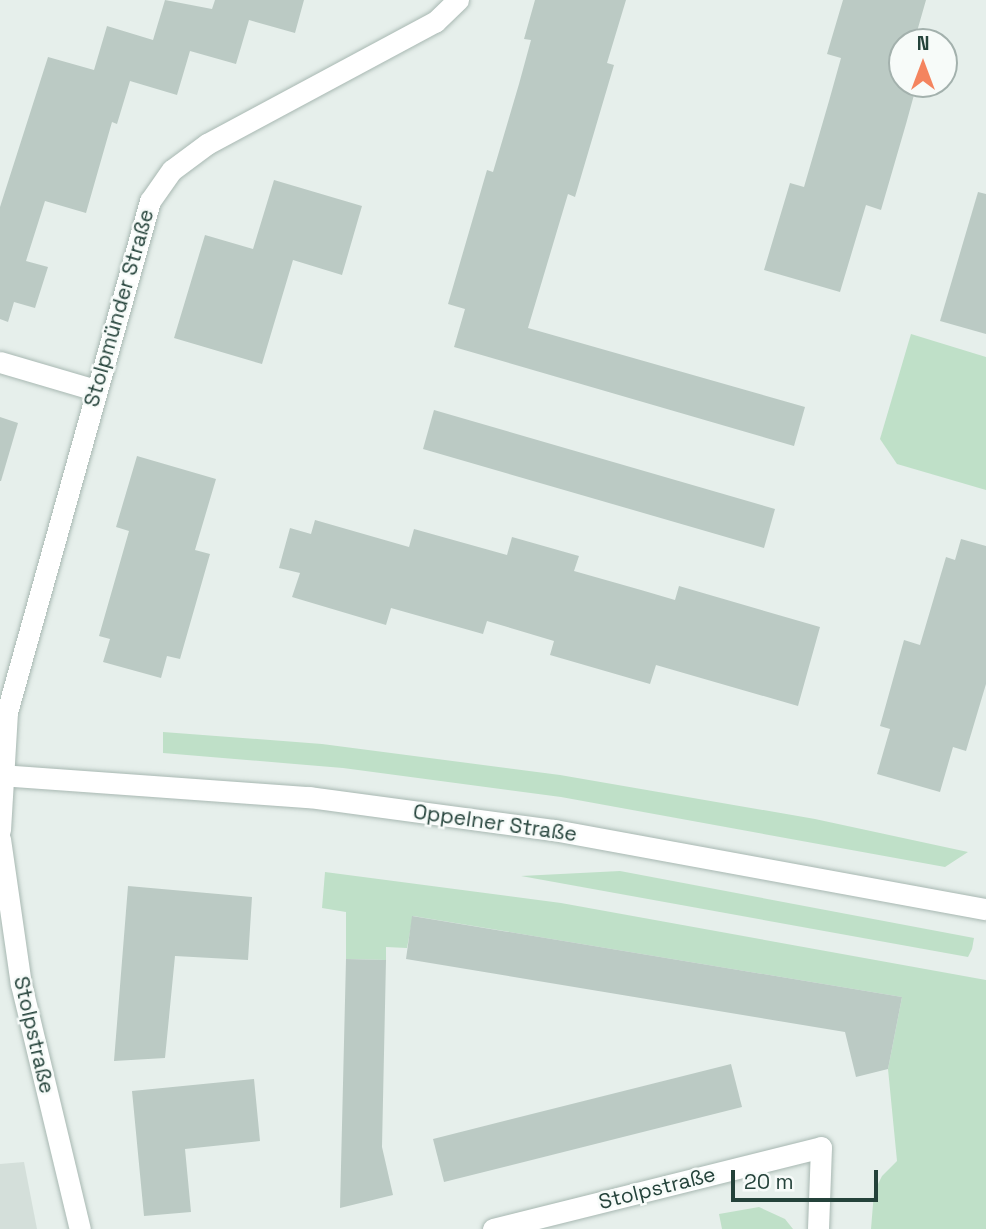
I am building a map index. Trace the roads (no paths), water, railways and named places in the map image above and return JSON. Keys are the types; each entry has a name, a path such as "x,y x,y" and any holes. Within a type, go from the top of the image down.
{"street":[{"name":"Stolpmünder Straße","path":"2,775 7,712 150,201 172,170 207,144 435,22 458,0"},
{"path":"0,362 95,390"},
{"path":"0,830 2,775"},
{"name":"Oppelner Straße","path":"2,775 309,797 541,828 986,909"},
{"name":"Stolpstraße","path":"0,839 21,984 80,1229"},
{"name":"Stolpstraße","path":"494,1229 821,1147 818,1229"}]}
